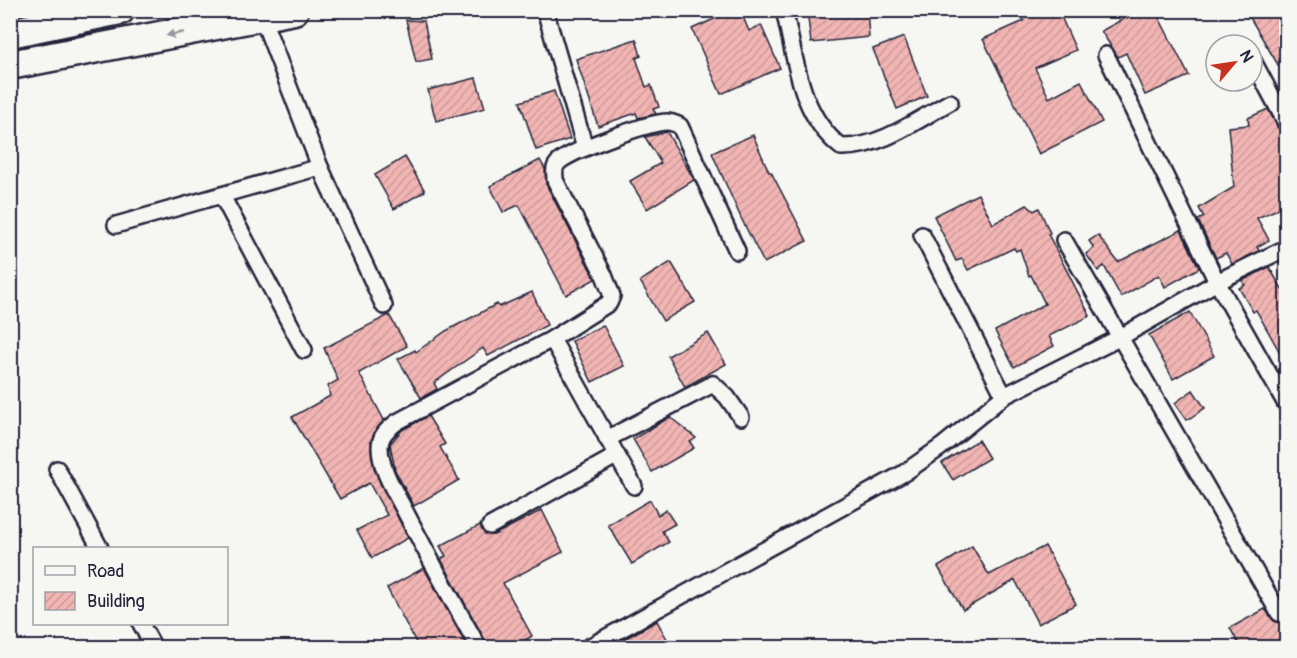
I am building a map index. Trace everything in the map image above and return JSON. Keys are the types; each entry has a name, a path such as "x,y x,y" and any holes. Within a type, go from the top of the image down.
{"highway":[{"path":"10,33 120,10"},
{"path":"10,65 294,10"}],"street":[{"path":"544,10 585,148"},
{"path":"784,10 808,107 819,126 841,147 857,147 882,138 950,102"},
{"path":"262,17 320,167 384,306"},
{"path":"1106,55 1217,282 1287,404"},
{"path":"1264,80 1287,123"},
{"path":"480,648 446,590 394,488 380,455 381,436 410,415 552,339 602,308 612,296 604,275 555,180 554,169 559,161 585,148 653,124 668,122 680,126 737,251"},
{"path":"116,225 320,167"},
{"path":"222,196 304,350"},
{"path":"922,236 1004,396"},
{"path":"1064,240 1279,614"},
{"path":"587,648 613,642 904,472 941,447 1004,396 1119,339 1217,282 1287,248"},
{"path":"552,339 634,486"},
{"path":"607,439 713,384 727,397 741,417"},
{"path":"490,526 616,456"},
{"path":"57,470 99,547"},
{"path":"142,625 154,648"}],"building":[{"path":"734,10 740,10 749,31 761,25 780,68 721,94 692,29"},
{"path":"807,10 867,10 869,37 811,43"},
{"path":"1037,10 1058,10 1076,50 1035,68 1049,98 1081,81 1102,122 1039,154 983,39 1024,21 1022,17"},
{"path":"1140,10 1155,10 1189,76 1145,95 1126,53 1118,57 1101,31"},
{"path":"1260,10 1287,10 1287,80 1264,41 1264,33 1259,33 1249,16"},
{"path":"406,20 424,21 432,59 416,62"},
{"path":"904,37 927,96 897,109 873,49"},
{"path":"636,39 641,56 636,58 646,87 651,85 659,107 653,109 656,114 638,118 636,113 598,126 576,59"},
{"path":"476,78 485,108 436,121 428,90"},
{"path":"554,91 570,139 536,150 520,102"},
{"path":"1268,109 1278,128 1287,133 1287,205 1257,218 1269,240 1257,247 1259,251 1232,264 1226,253 1216,258 1198,220 1204,217 1199,208 1234,187 1228,127 1249,125 1248,118"},
{"path":"667,132 694,180 647,209 630,181 661,163 645,137"},
{"path":"753,135 769,172 807,241 764,263 712,153"},
{"path":"405,157 425,191 394,209 375,175"},
{"path":"540,160 545,169 546,184 595,279 566,295 519,205 503,212 490,186"},
{"path":"978,194 993,224 1027,205 1034,211 1039,208 1050,233 1048,234 1090,316 1049,336 1054,346 1014,367 995,331 1045,304 1031,275 1029,276 1020,249 1016,251 1014,248 968,270 962,259 956,261 934,216"},
{"path":"1181,230 1199,268 1165,287 1159,275 1121,297 1104,266 1098,271 1086,254 1094,248 1089,241 1098,235 1118,262"},
{"path":"671,262 695,302 663,321 640,281"},
{"path":"1269,267 1287,297 1287,365 1256,310 1253,312 1239,288 1245,285 1242,281"},
{"path":"532,292 547,325 488,356 483,348 434,383 437,389 421,398 398,359 415,350 416,352 446,331 497,304 499,307"},
{"path":"1190,312 1214,356 1173,379 1149,335"},
{"path":"389,315 407,346 359,373 384,420 371,440 374,468 408,538 372,558 357,530 387,515 369,483 340,499 292,417 330,396 328,386 338,380 324,348"},
{"path":"603,325 624,366 592,382 572,341"},
{"path":"708,333 726,364 685,387 668,356"},
{"path":"1193,390 1205,408 1187,420 1175,403"},
{"path":"428,416 445,444 440,447 459,480 414,506 395,470 390,444 402,430"},
{"path":"670,417 696,438 690,442 694,448 652,472 633,439"},
{"path":"978,440 989,458 953,480 942,463"},
{"path":"650,500 658,515 666,510 675,524 662,531 669,542 632,564 608,525"},
{"path":"542,510 563,552 503,583 532,636 512,648 489,648 441,559 446,556 440,546 480,525 485,534 494,535"},
{"path":"972,546 989,575 1045,546 1076,604 1038,624 1015,580 963,610 938,567"},
{"path":"424,568 468,648 419,648 387,588"},
{"path":"1265,609 1274,621 1281,622 1287,632 1287,648 1241,648 1230,628"},
{"path":"657,621 672,648 608,648"}]}
